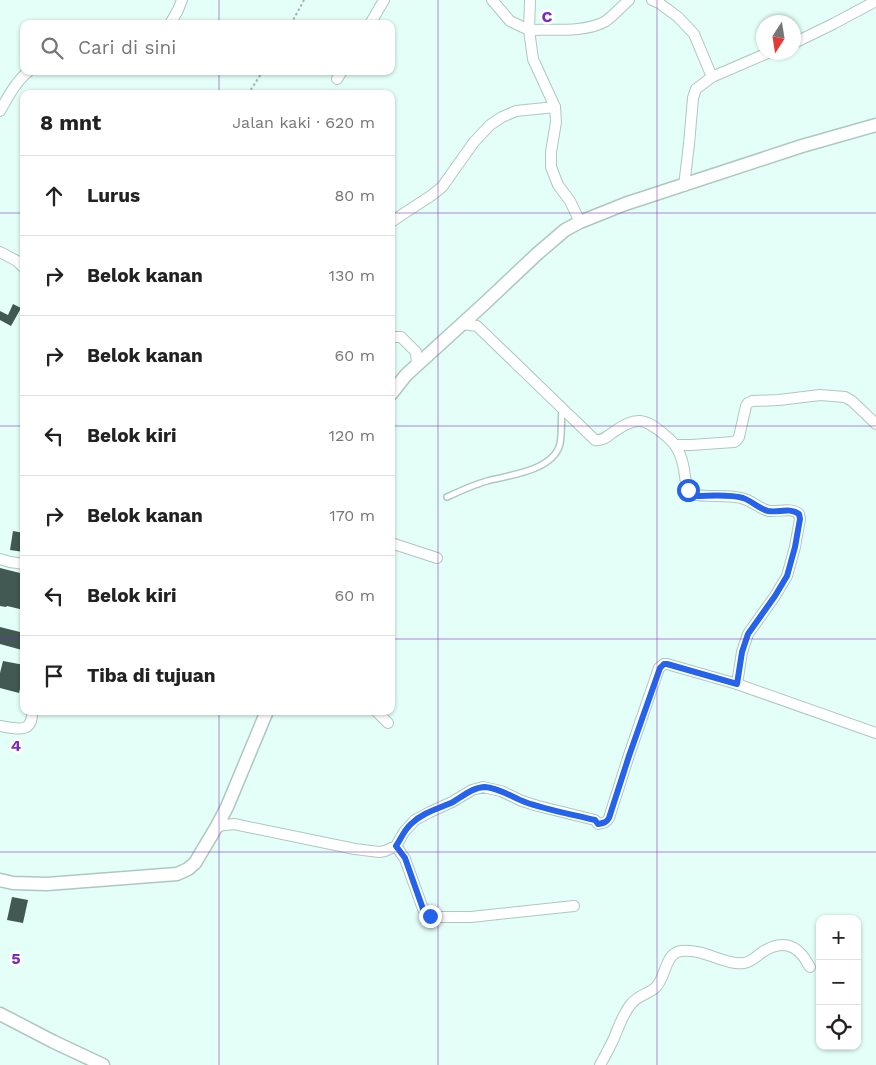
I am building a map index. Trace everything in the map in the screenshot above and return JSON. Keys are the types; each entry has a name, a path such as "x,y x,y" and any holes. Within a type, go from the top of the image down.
{"street":[{"path":"172,20 182,0"},
{"path":"372,20 384,0"},
{"path":"492,0 510,21 529,30 588,27 604,22 629,0"},
{"path":"530,0 529,30 533,59 555,107 556,122 551,152 551,168 558,185 570,201 580,222"},
{"path":"652,0 678,17 694,34 712,77"},
{"path":"801,40 876,1"},
{"path":"684,186 694,93 698,87 712,77 756,58"},
{"path":"0,111 15,86 24,75"},
{"path":"395,219 442,187 474,142 490,125 516,111 555,107"},
{"path":"395,389 406,375 565,230 626,204 802,146 876,125"},
{"path":"0,252 20,264"},
{"path":"463,324 477,326 595,440 598,441 605,438 631,422 644,421 656,428 676,445 682,460 688,490 691,494 696,496 741,498 752,502 763,510 791,510 799,514 800,519 795,547 787,576 748,634 742,652 737,684"},
{"path":"395,338 401,337 416,352 417,365"},
{"path":"676,445 734,442 738,440 746,406 752,401 820,395 845,397 852,401 876,424"},
{"path":"395,544 438,558"},
{"path":"0,559 20,563"},
{"path":"217,826 234,824 368,851 385,852 396,846 404,832 415,820 472,790 483,787 538,806 595,820 598,824 606,822 609,818 660,668 664,664 737,684 876,733"},
{"path":"0,726 24,729 30,725 32,715"},
{"path":"0,880 13,883 47,884 177,874 188,869 195,863 227,807 265,715"},
{"path":"380,715 388,723"},
{"path":"396,846 405,858 423,909 430,916 471,917 574,906"},
{"path":"600,1065 631,1003 639,996 656,988 673,954 680,951 699,952 738,963 745,963 772,946 778,945 793,948 801,953 810,967"},
{"path":"0,1014 54,1042 80,1060 103,1065"}],"lane":[{"path":"447,497 487,481 520,474 543,465 560,446 562,408"}],"path":[{"path":"293,20 304,0"},
{"path":"250,90 260,75"}],"building":[{"path":"13,304 20,308 11,326 0,320 0,311 8,315"},
{"path":"13,531 20,532 20,551 10,550"},
{"path":"0,568 20,573 20,609 0,606"},
{"path":"0,627 20,632 20,649 0,644"},
{"path":"3,661 20,664 19,693 0,688 0,673"},
{"path":"12,897 28,900 23,923 7,920"}],"route":[{"path":"430,916 423,909 405,858 396,846 404,832 415,820 472,790 483,787 538,806 595,820 598,824 603,824 609,818 660,668 667,664 737,684 745,640 787,576 795,547 800,519 799,514 791,510 763,510 752,502 741,498 696,496 688,490"}]}
